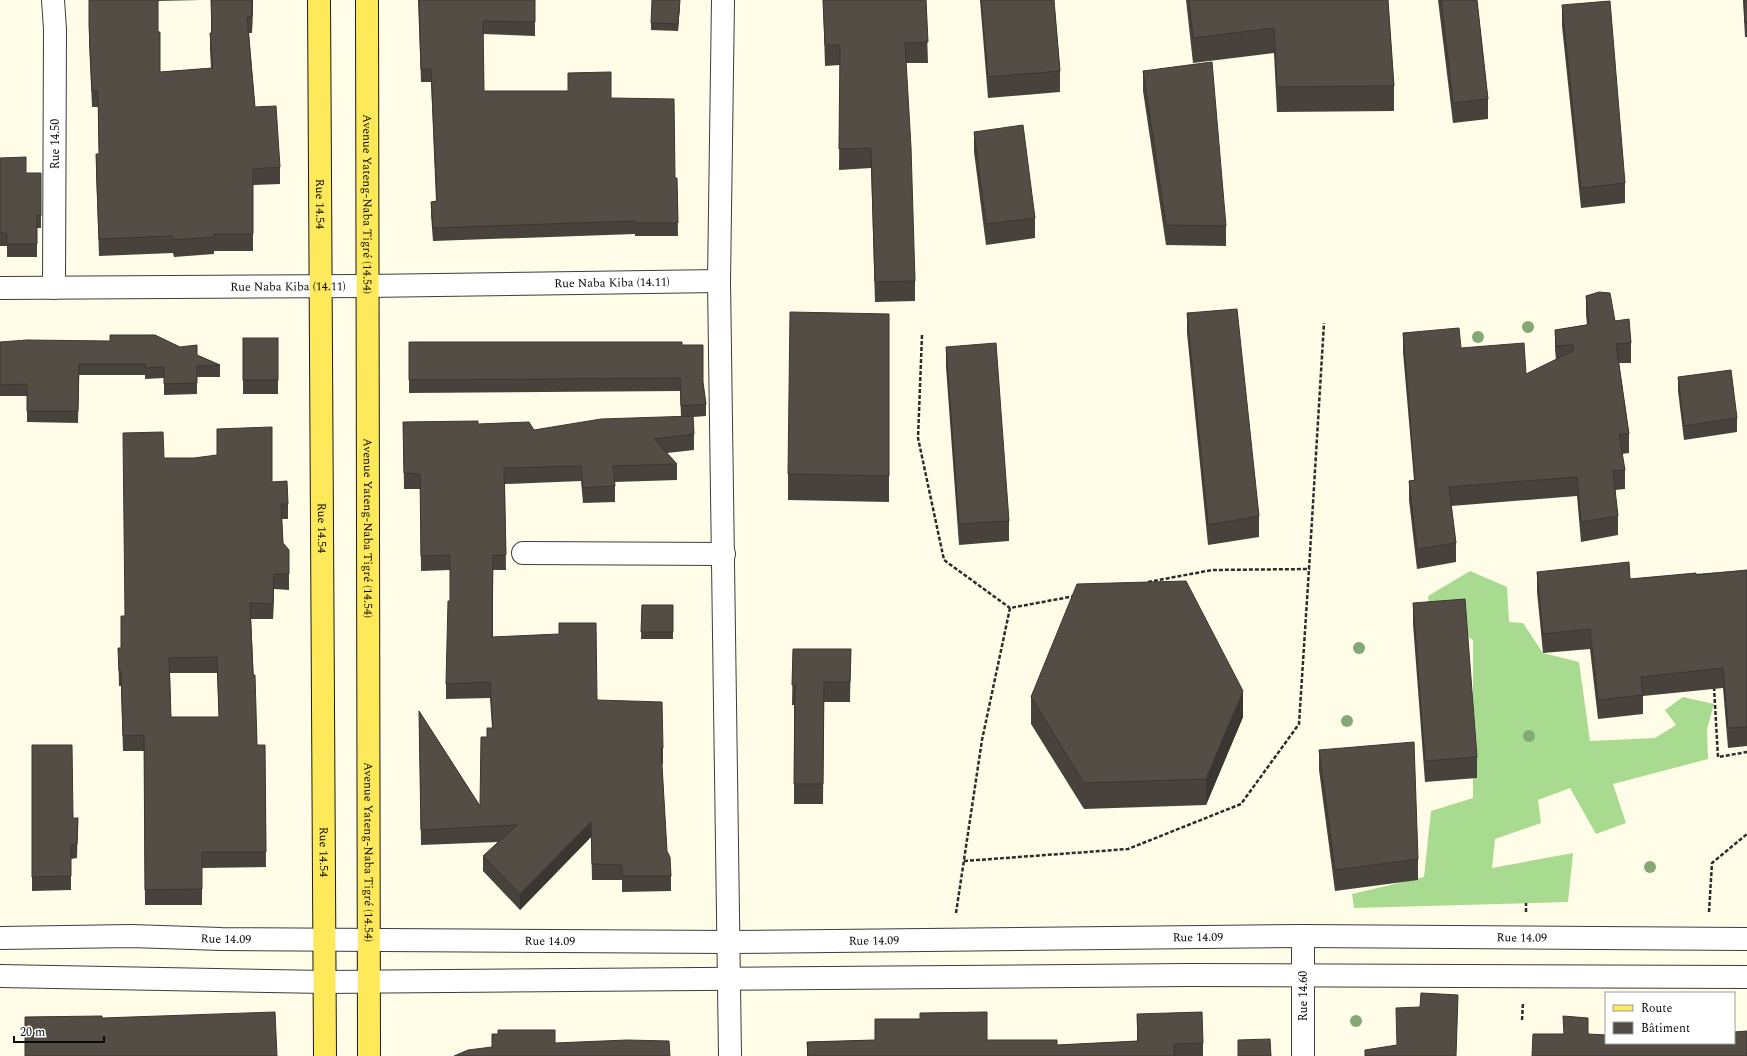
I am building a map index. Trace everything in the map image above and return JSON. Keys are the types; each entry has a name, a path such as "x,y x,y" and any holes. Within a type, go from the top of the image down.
{"main road":[{"name":"Rue 14.54","path":"319,0 325,1056"},
{"name":"Avenue Yateng-Naba Tigré (14.54)","path":"367,0 369,1056"}],"street":[{"name":"Rue 14.50","path":"53,0 55,29 54,288"},
{"path":"723,0 719,281 730,942 730,1056"},
{"name":"Rue Naba Kiba (14.11)","path":"0,288 320,285 367,286 719,281"},
{"path":"523,553 724,554"},
{"name":"Rue 14.09","path":"0,938 131,936 220,939 730,942 952,941 1303,936 1747,939"},
{"name":"Rue 14.60","path":"1303,936 1303,1056"},
{"path":"0,976 325,982 1303,975 1747,977"}],"path":[{"path":"964,861 1128,849 1241,804 1299,724 1324,323"},
{"path":"922,335 918,438 944,560 1010,608 1080,595"},
{"path":"1142,583 1212,570 1308,569"},
{"path":"952,941 982,740 1010,608"},
{"path":"1713,681 1718,757 1747,752"},
{"path":"1707,939 1712,863 1747,834"}],"green space":[{"path":"1470,571 1507,587 1509,622 1523,623 1543,653 1579,662 1590,741 1655,738 1676,725 1665,710 1683,697 1714,704 1707,729 1708,759 1613,784 1626,823 1596,834 1570,788 1538,800 1541,823 1495,839 1492,868 1573,853 1568,902 1354,908 1352,894 1424,877 1431,811 1473,798 1473,640 1430,612 1428,596"}],"building":[{"path":"89,0 158,0 160,72 213,68 210,33 212,33 211,0 252,0 252,16 247,17 255,107 276,106 280,167 253,169 253,234 214,234 214,237 174,240 173,236 99,239 96,154 99,154 98,91 92,91"},
{"path":"419,0 535,0 535,22 483,21 484,91 568,91 568,73 611,72 611,98 674,99 675,178 677,178 678,223 635,223 635,221 433,228 431,202 437,201 431,69 421,69"},
{"path":"652,0 680,0 678,24 651,23"},
{"path":"823,0 926,0 928,42 905,43 911,147 915,281 875,282 871,148 839,149 840,45 825,45"},
{"path":"981,0 1054,0 1060,71 988,77"},
{"path":"1189,0 1388,0 1394,86 1277,87 1274,28 1193,38"},
{"path":"1441,0 1477,0 1488,99 1453,103"},
{"path":"1744,0 1747,0 1747,23 1745,23"},
{"path":"1610,1 1625,183 1581,188 1562,5"},
{"path":"1212,62 1226,226 1166,225 1143,71"},
{"path":"1023,125 1035,218 986,224 974,132"},
{"path":"26,157 26,173 41,173 41,216 37,215 37,244 7,244 7,233 0,233 0,158"},
{"path":"1599,292 1610,293 1615,321 1629,319 1631,343 1616,344 1629,434 1619,434 1625,470 1613,471 1618,516 1581,522 1577,477 1449,487 1456,543 1417,549 1409,481 1415,480 1403,333 1459,328 1461,348 1524,343 1526,374 1573,351 1573,345 1556,346 1555,330 1586,325 1589,323 1586,296"},
{"path":"1237,309 1259,516 1208,525 1187,313"},
{"path":"790,312 889,314 889,476 788,474"},
{"path":"110,335 155,335 180,347 197,345 197,355 220,365 197,366 197,383 164,384 164,367 145,368 145,364 79,364 78,411 27,411 27,384 0,385 0,342 27,340 110,341"},
{"path":"243,338 278,338 278,380 243,380"},
{"path":"409,342 682,342 682,345 703,345 703,382 706,404 681,406 680,378 409,380"},
{"path":"996,343 1009,521 959,524 946,347"},
{"path":"1731,370 1737,418 1684,426 1678,377"},
{"path":"693,416 694,434 654,439 677,464 613,466 615,486 583,488 581,466 504,468 506,555 493,555 492,637 559,634 559,623 596,623 597,700 662,702 663,748 661,748 667,851 670,857 671,876 622,876 622,865 592,864 591,822 520,894 483,856 517,825 421,830 419,711 480,806 481,737 487,737 487,728 493,728 490,682 446,684 448,601 450,601 450,555 421,556 420,474 404,473 403,422 478,421 478,424 529,422 534,430 601,419"},
{"path":"272,427 272,482 287,481 288,504 281,504 283,543 289,550 289,574 274,574 273,604 250,603 253,675 255,675 257,745 265,745 266,852 202,852 202,889 145,890 144,735 123,736 121,671 119,671 118,648 121,648 121,616 125,616 123,433 163,432 164,458 194,458 217,455 217,429","holes":["217,657 219,717 171,717 169,658"]},
{"path":"1629,562 1630,579 1747,570 1747,727 1728,728 1723,668 1641,677 1643,695 1598,700 1590,629 1543,634 1537,572"},
{"path":"1186,581 1243,691 1206,779 1084,783 1031,697 1077,584"},
{"path":"1465,599 1477,757 1425,761 1413,603"},
{"path":"642,605 673,605 673,632 641,632"},
{"path":"793,649 851,649 850,682 824,682 823,784 794,784 795,685 792,685"},
{"path":"1414,742 1418,859 1335,870 1319,750"},
{"path":"32,745 72,745 73,818 78,818 77,844 71,845 71,876 32,877"},
{"path":"1421,993 1458,995 1456,1056 1365,1056 1365,1050 1397,1045 1396,1008 1420,1007"},
{"path":"275,1012 277,1056 25,1056 25,1017 102,1016 102,1018"},
{"path":"987,1012 987,1040 1057,1040 1057,1045 1138,1041 1137,1014 1202,1012 1203,1043 1174,1044 1174,1056 808,1056 807,1042 875,1040 875,1019 920,1019 920,1013"},
{"path":"1563,1016 1588,1018 1588,1034 1605,1035 1605,1044 1735,1044 1735,1032 1747,1031 1747,1056 1532,1056 1533,1034 1564,1034"},
{"path":"498,1030 555,1030 555,1043 627,1040 669,1041 670,1056 454,1056 468,1050 492,1047 492,1034 498,1034"},
{"path":"1270,1039 1271,1056 1238,1056 1238,1040"}]}
